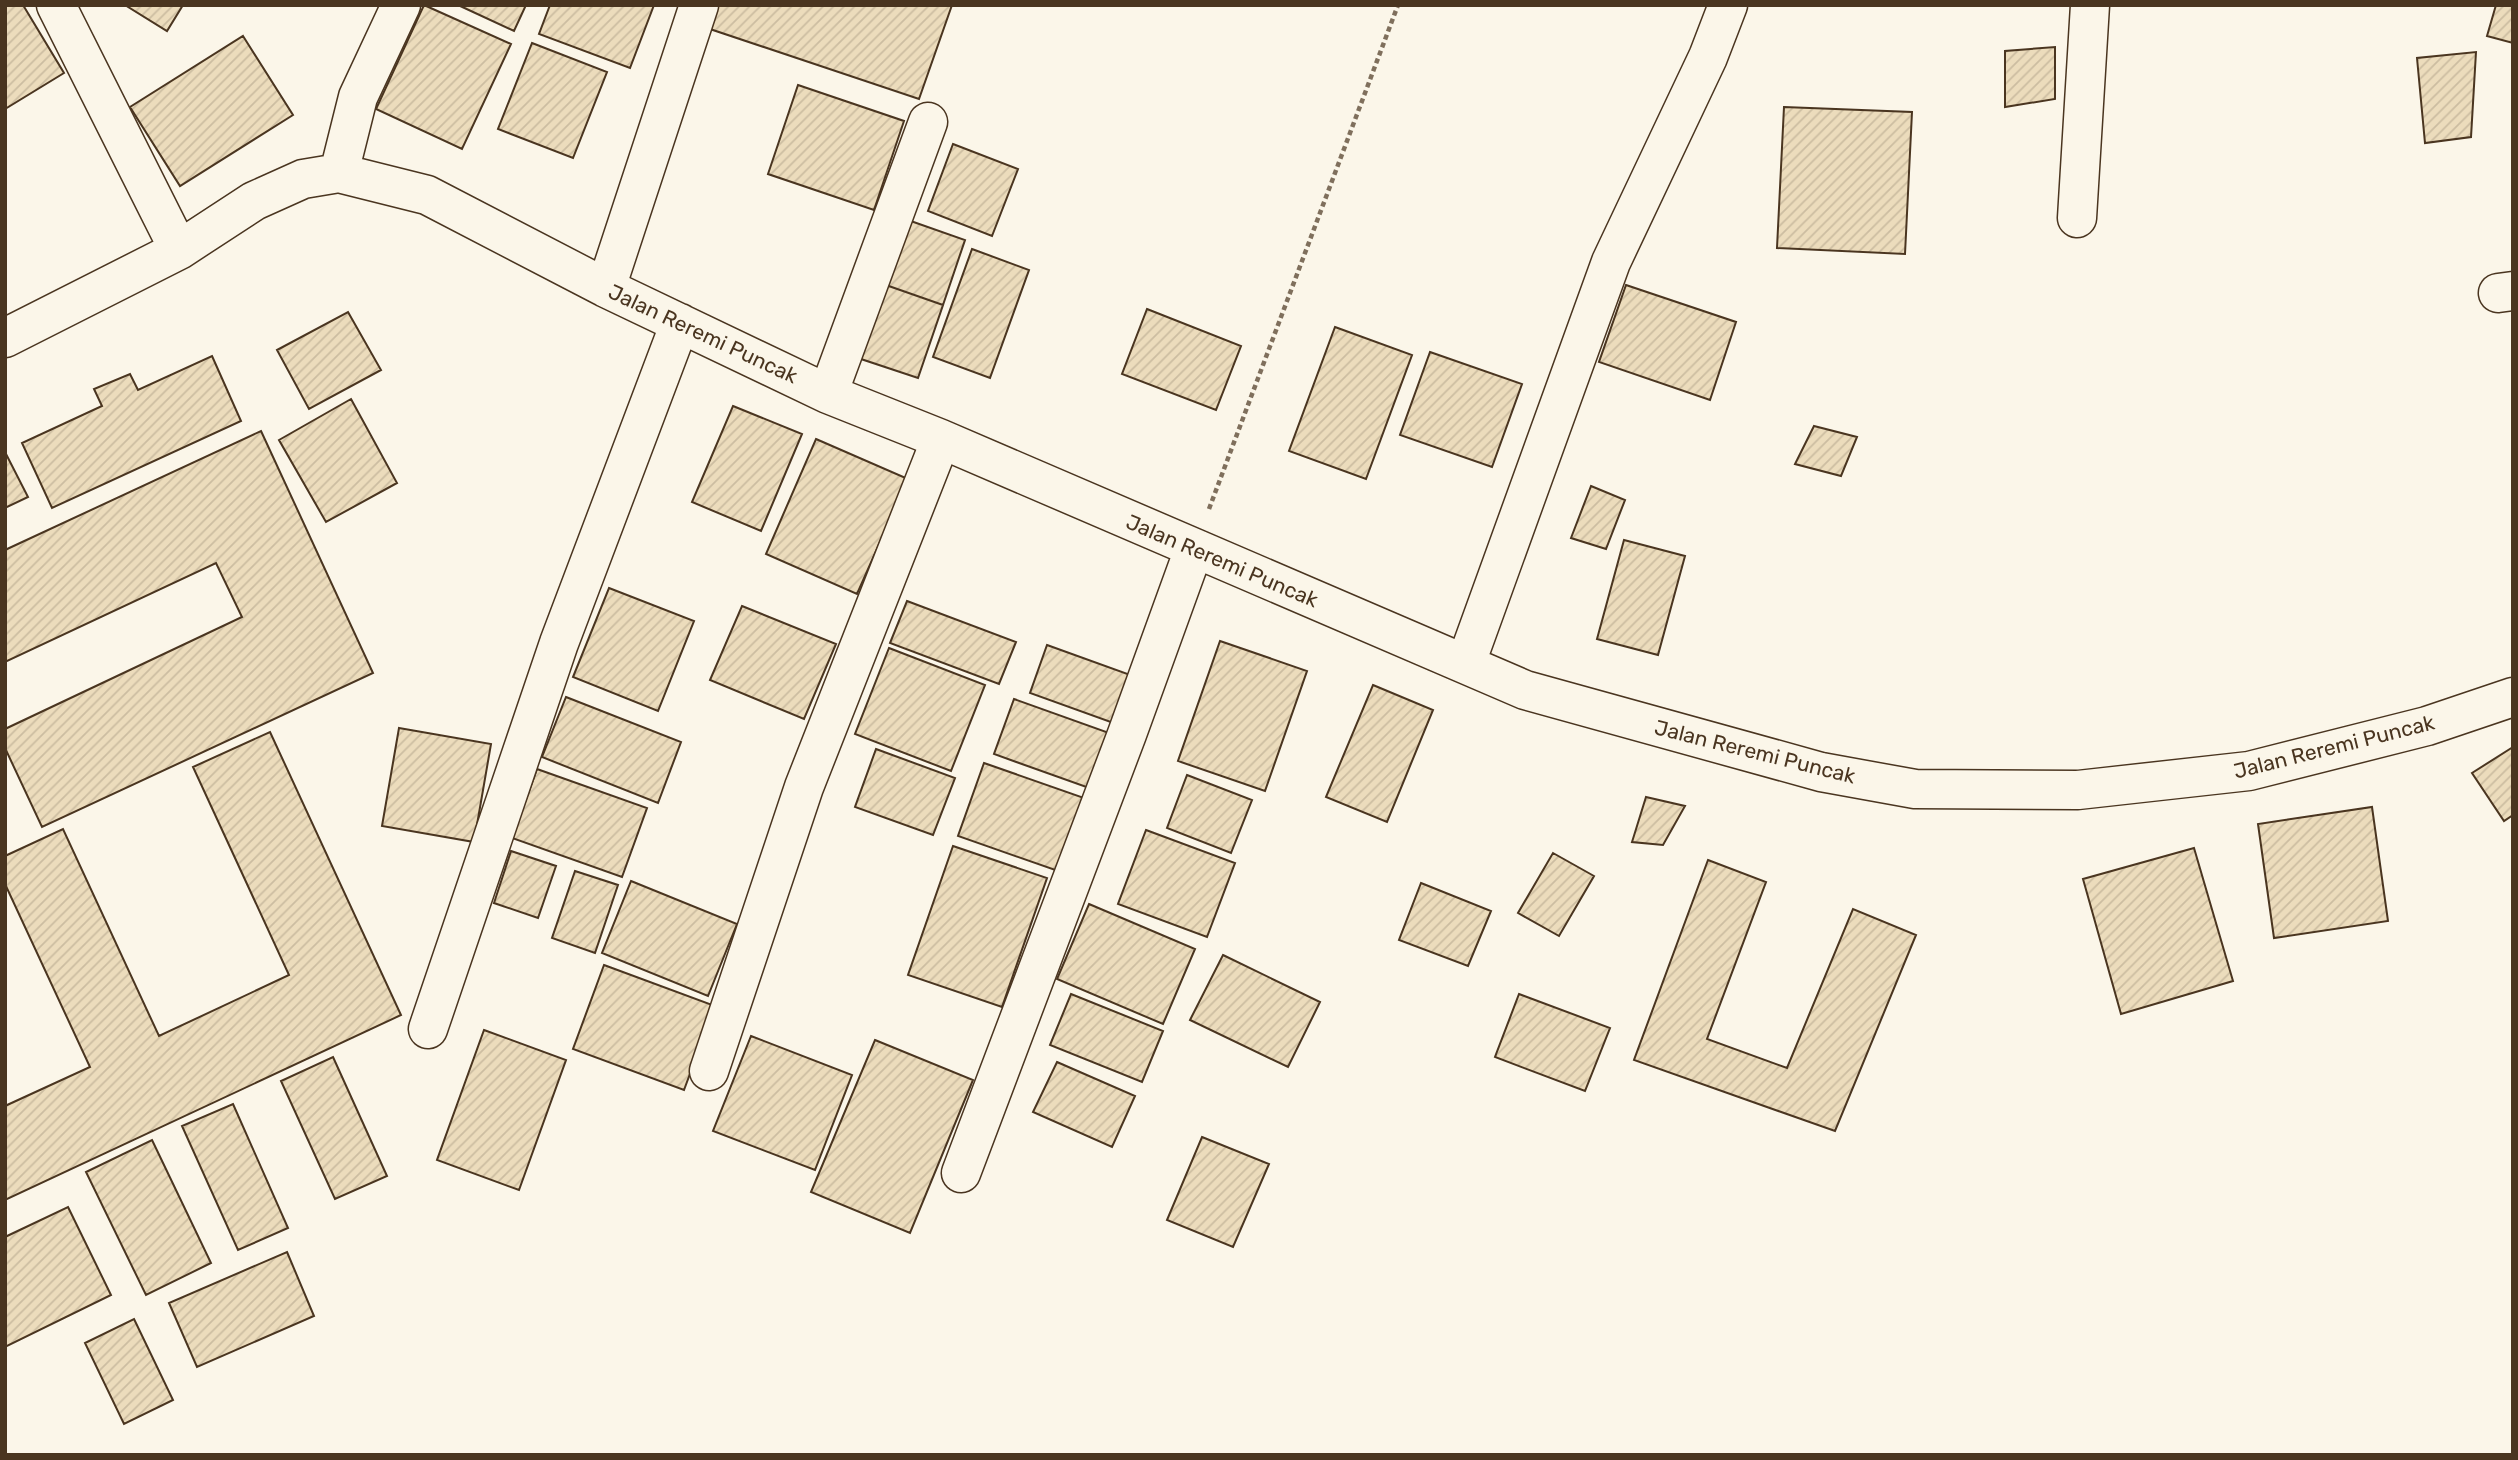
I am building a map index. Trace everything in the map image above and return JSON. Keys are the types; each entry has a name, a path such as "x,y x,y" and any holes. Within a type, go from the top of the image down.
{"street":[{"path":"339,173 358,97 401,5"},
{"path":"606,288 699,5"},
{"path":"1466,663 1611,262 1708,57 1728,5"},
{"path":"2077,218 2090,5"},
{"path":"57,6 179,250"},
{"path":"828,394 928,122"},
{"name":"Jalan Reremi Puncak","path":"5,338 179,250 254,201 303,180 339,173 427,195 606,288 828,394 941,439 1525,690 1821,772 1914,789 2078,790 2249,771 2427,726 2513,697"},
{"path":"428,1029 559,643 680,323"},
{"path":"709,1071 804,787 941,439"},
{"path":"961,1173 1194,549"}],"path":[{"path":"1194,549 1398,5"}],"building":[{"path":"5,5 23,5 64,73 5,109"},
{"path":"125,5 183,5 167,31"},
{"path":"424,5 511,44 462,149 376,109"},
{"path":"458,5 526,5 514,31"},
{"path":"550,5 654,5 630,68 539,34"},
{"path":"711,5 952,5 919,99 704,27"},
{"path":"2496,5 2513,5 2513,43 2487,36"},
{"path":"243,36 293,115 180,186 130,107"},
{"path":"532,43 607,72 573,158 498,129"},
{"path":"2055,47 2055,99 2005,107 2005,51"},
{"path":"2476,52 2471,137 2425,143 2417,58"},
{"path":"798,85 904,121 874,210 768,174"},
{"path":"1784,107 1912,112 1905,254 1777,248"},
{"path":"953,144 1018,169 992,236 928,211"},
{"path":"905,219 965,240 943,305 883,284"},
{"path":"972,249 1029,270 990,378 933,357"},
{"path":"883,284 943,305 918,378 858,358"},
{"path":"1626,285 1736,322 1710,400 1599,362"},
{"path":"1147,309 1241,346 1216,410 1122,374"},
{"path":"348,312 381,370 309,409 277,350"},
{"path":"1335,327 1412,355 1366,479 1289,451"},
{"path":"1430,352 1522,384 1492,467 1400,435"},
{"path":"212,356 241,421 52,508 22,443 102,406 94,389 130,374 138,390"},
{"path":"351,399 397,483 326,522 279,440"},
{"path":"733,406 802,434 761,531 692,502"},
{"path":"1814,426 1857,437 1841,476 1795,464"},
{"path":"261,431 373,673 42,827 5,748 5,729 242,617 216,563 5,662 5,550"},
{"path":"816,439 908,479 857,594 766,554"},
{"path":"5,452 28,497 5,508"},
{"path":"1591,486 1625,500 1606,549 1571,538"},
{"path":"1624,540 1685,556 1658,655 1597,639"},
{"path":"609,588 694,621 658,711 573,677"},
{"path":"907,601 1016,642 999,684 890,643"},
{"path":"742,606 836,644 804,719 710,680"},
{"path":"1220,641 1307,671 1265,791 1178,761"},
{"path":"1047,645 1136,677 1119,725 1030,693"},
{"path":"889,648 985,685 951,771 855,734"},
{"path":"1373,685 1433,710 1387,822 1326,797"},
{"path":"566,697 681,742 658,803 542,757"},
{"path":"1014,699 1112,734 1092,789 994,754"},
{"path":"399,728 491,744 474,842 382,826"},
{"path":"270,732 401,1015 5,1200 5,1106 90,1067 5,884 5,856 63,829 159,1036 289,975 193,767"},
{"path":"2513,747 2513,815 2504,821 2472,773"},
{"path":"876,749 955,778 933,835 855,807"},
{"path":"984,763 1087,799 1061,872 958,836"},
{"path":"537,769 647,808 622,877 512,838"},
{"path":"1187,775 1252,800 1231,853 1167,828"},
{"path":"1646,797 1685,806 1663,845 1632,842"},
{"path":"2372,807 2388,921 2274,938 2258,824"},
{"path":"1146,830 1235,863 1207,937 1118,904"},
{"path":"953,846 1047,878 1002,1007 908,975"},
{"path":"2194,848 2233,981 2121,1014 2083,879"},
{"path":"511,851 556,866 538,918 494,903"},
{"path":"1553,853 1594,876 1559,936 1518,913"},
{"path":"1708,860 1766,882 1707,1039 1787,1068 1853,909 1916,935 1835,1131 1634,1060"},
{"path":"575,871 618,885 595,953 552,938"},
{"path":"631,881 737,924 708,996 602,953"},
{"path":"1421,883 1491,911 1468,966 1399,940"},
{"path":"1089,904 1195,949 1163,1024 1057,979"},
{"path":"1223,955 1320,1002 1288,1067 1190,1020"},
{"path":"604,965 715,1006 684,1090 573,1049"},
{"path":"1071,994 1163,1031 1142,1082 1050,1045"},
{"path":"1519,994 1610,1028 1585,1091 1495,1057"},
{"path":"484,1030 566,1060 519,1190 437,1160"},
{"path":"751,1036 852,1075 815,1170 713,1131"},
{"path":"875,1040 973,1080 910,1233 811,1192"},
{"path":"333,1057 387,1176 335,1199 281,1081"},
{"path":"1057,1062 1135,1096 1112,1147 1033,1112"},
{"path":"233,1104 288,1228 238,1250 182,1126"},
{"path":"1202,1137 1269,1164 1233,1247 1167,1220"},
{"path":"152,1140 211,1263 146,1295 86,1172"},
{"path":"68,1207 111,1295 5,1347 5,1237"},
{"path":"287,1252 314,1316 197,1367 169,1303"},
{"path":"134,1319 173,1400 124,1424 85,1343"}]}
